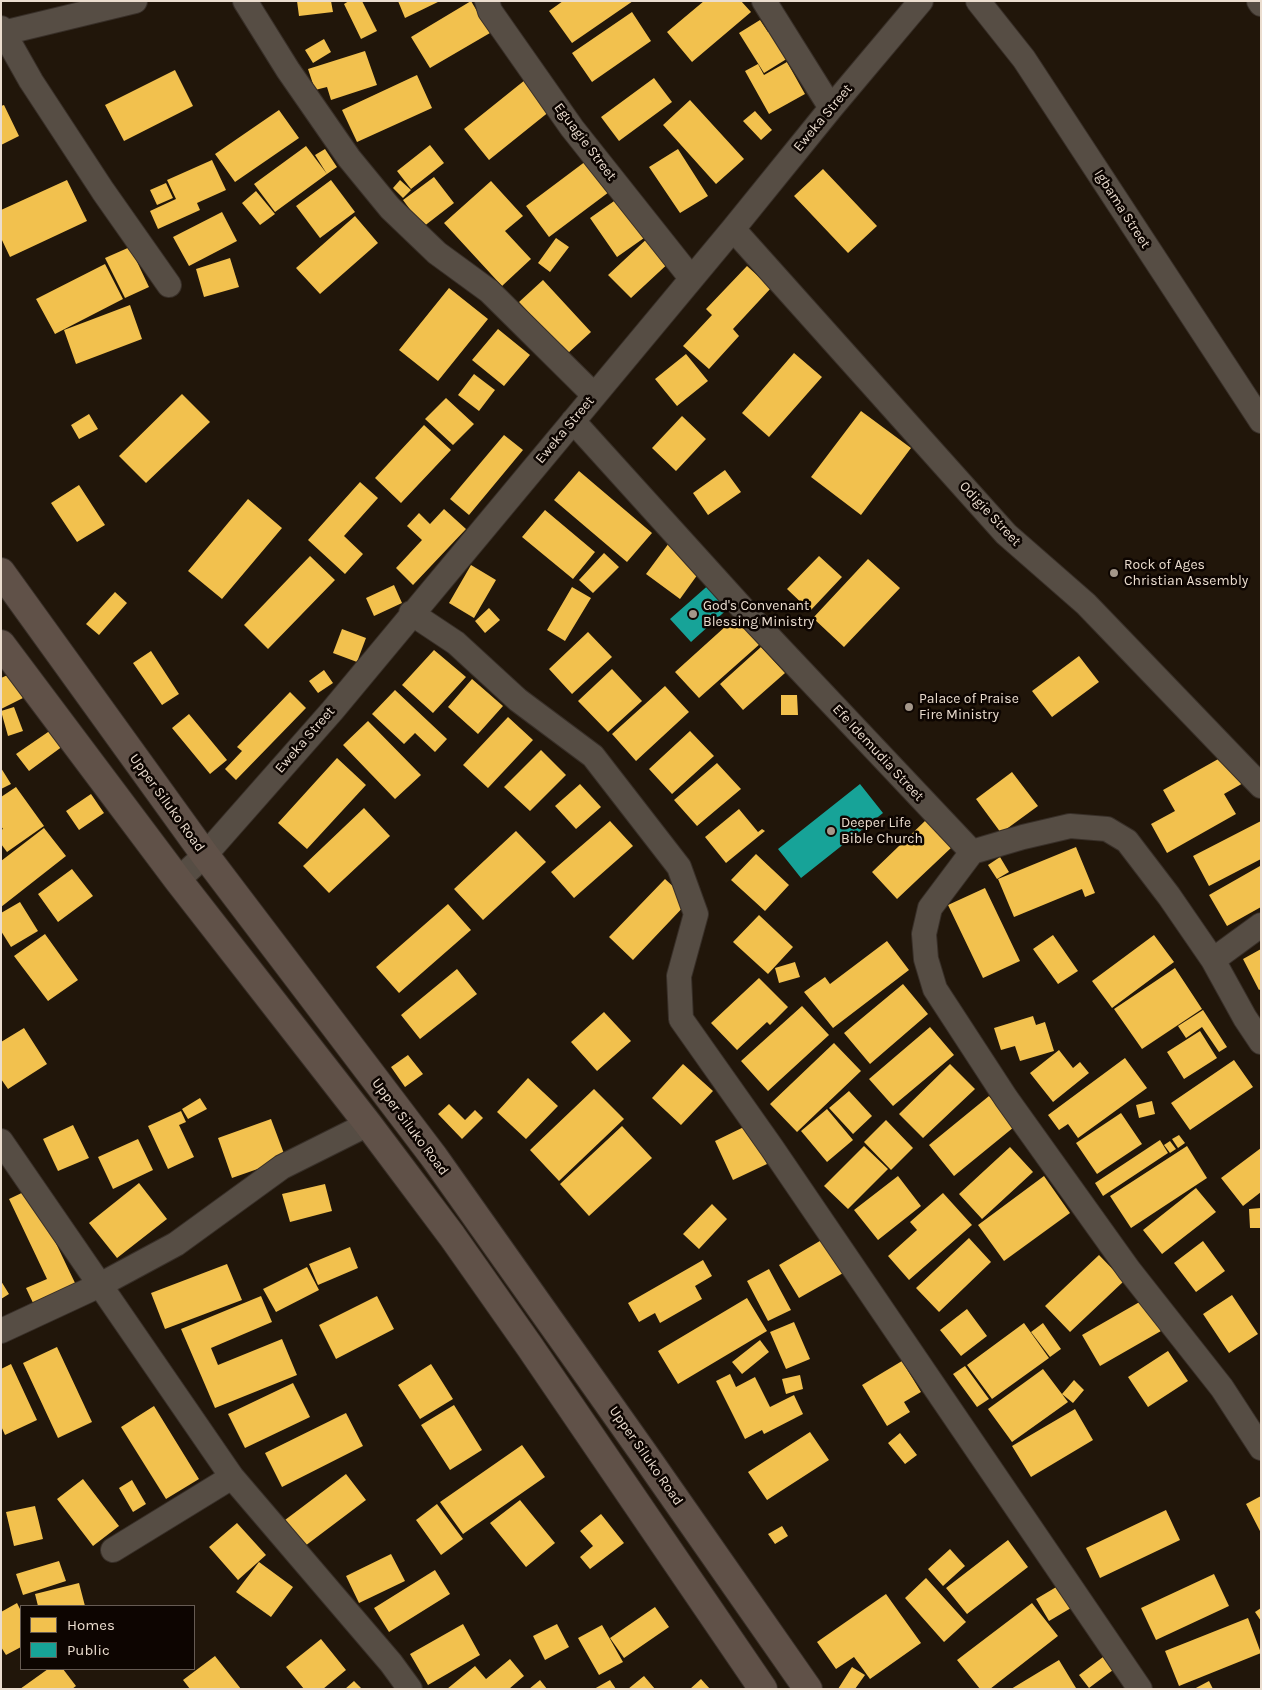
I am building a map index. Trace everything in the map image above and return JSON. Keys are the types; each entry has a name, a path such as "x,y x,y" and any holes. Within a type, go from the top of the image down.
{"main road":[{"name":"Upper Siluko Road","path":"1,572 205,855 434,1157 808,1689"},
{"path":"1,644 178,880 368,1124 452,1236 763,1689"}],"street":[{"path":"135,1 2,30 31,81 169,285"},
{"path":"245,1 288,70 350,158 390,208 437,253 489,291 594,395"},
{"name":"Eguagie Street","path":"487,1 490,11 572,128 691,278"},
{"path":"764,1 830,108"},
{"name":"Eweka Street","path":"205,855 332,711 411,613 733,229 830,108 921,1"},
{"name":"Igbama Street","path":"978,1 1024,60 1261,421"},
{"name":"Odigie Street","path":"733,229 1006,534 1086,604 1261,786"},
{"name":"Efe Idemudia Street","path":"573,421 755,622 972,852"},
{"path":"411,613 456,643 518,700 593,756 679,867 696,914 679,976 681,1020 772,1148 1140,1689"},
{"path":"1261,1042 1245,1018 1213,960 1169,896 1127,840 1108,828 1070,826 972,852 930,908 924,934 926,959 935,989 1006,1098 1130,1270 1222,1388 1261,1448"},
{"path":"178,880 205,855"},
{"path":"1213,960 1261,924"},
{"path":"1,1331 100,1285 176,1244 282,1167 368,1124"},
{"path":"1,1141 232,1477 391,1663 410,1689"},
{"path":"113,1550 232,1477"}],"building: Homes":[{"path":"297,1 331,1 333,12 299,16"},
{"path":"349,1 362,1 377,31 361,39 344,4"},
{"path":"398,1 440,1 405,18"},
{"path":"471,1 490,33 430,68 411,37"},
{"path":"563,1 633,1 572,43 549,11"},
{"path":"704,1 741,1 751,12 692,62 667,32"},
{"path":"632,12 651,41 592,82 572,53"},
{"path":"760,20 768,32 776,27 793,55 764,73 739,33"},
{"path":"324,39 331,52 313,63 305,50"},
{"path":"365,51 377,85 331,100 327,87 315,90 308,69"},
{"path":"787,62 805,94 769,114 745,71 758,64 764,75"},
{"path":"175,70 193,106 124,141 105,105"},
{"path":"417,75 432,108 357,142 342,110"},
{"path":"654,78 672,102 619,141 601,117"},
{"path":"525,80 550,111 489,160 464,129"},
{"path":"690,100 744,159 716,184 663,125"},
{"path":"4,105 19,136 1,145 1,106"},
{"path":"279,110 299,138 235,182 215,154"},
{"path":"755,111 772,130 761,140 743,121"},
{"path":"430,145 444,163 411,189 397,171"},
{"path":"306,146 327,174 275,212 254,184"},
{"path":"325,149 337,167 327,174 315,155"},
{"path":"678,149 708,196 680,213 649,167"},
{"path":"212,160 226,190 197,203 200,210 158,229 150,211 176,199 167,180"},
{"path":"586,161 609,192 549,237 526,206"},
{"path":"823,169 877,226 848,253 794,196"},
{"path":"434,177 454,203 423,227 403,200"},
{"path":"67,180 87,221 10,257 1,238 1,210"},
{"path":"331,180 355,212 320,238 296,206"},
{"path":"400,180 411,190 403,198 393,188"},
{"path":"491,181 523,216 505,231 531,259 502,286 444,223"},
{"path":"166,183 173,198 157,205 150,190"},
{"path":"256,191 275,214 260,225 242,203"},
{"path":"617,199 644,238 617,257 590,218"},
{"path":"222,212 237,241 189,266 173,237"},
{"path":"355,216 378,243 320,294 296,268"},
{"path":"651,235 673,259 631,298 608,275"},
{"path":"556,238 569,247 550,272 538,263"},
{"path":"130,247 149,287 125,298 105,258"},
{"path":"230,258 239,287 204,297 196,269"},
{"path":"105,264 123,299 55,334 36,299"},
{"path":"747,266 771,288 733,329 739,336 709,369 683,346 712,315 706,309"},
{"path":"543,280 591,332 567,354 519,302"},
{"path":"449,288 488,319 438,381 399,350"},
{"path":"130,305 142,339 76,364 64,330"},
{"path":"498,329 530,355 504,386 472,360"},
{"path":"794,353 822,377 769,437 742,413"},
{"path":"686,354 708,381 677,406 655,379"},
{"path":"474,374 495,390 479,411 458,395"},
{"path":"182,394 210,422 146,483 119,456"},
{"path":"446,398 474,424 453,445 425,419"},
{"path":"861,411 911,448 861,515 811,477"},
{"path":"89,414 98,429 79,439 71,425"},
{"path":"682,416 706,439 676,471 652,448"},
{"path":"424,425 451,450 401,503 375,478"},
{"path":"504,435 523,450 469,515 450,499"},
{"path":"725,470 741,492 708,515 693,493"},
{"path":"579,471 652,533 627,562 554,500"},
{"path":"360,482 378,498 344,536 363,554 345,574 308,540"},
{"path":"79,485 105,525 77,542 51,503"},
{"path":"248,499 282,528 222,599 188,571"},
{"path":"444,509 466,529 413,585 396,568 422,540 407,526 419,513 430,524"},
{"path":"545,510 595,552 573,579 522,537"},
{"path":"669,543 703,567 680,599 646,574"},
{"path":"604,553 619,567 593,593 579,580"},
{"path":"310,556 335,580 268,649 244,625"},
{"path":"819,556 842,577 810,611 787,589"},
{"path":"868,559 900,588 844,647 813,618"},
{"path":"471,565 496,580 474,618 449,603"},
{"path":"394,585 402,603 374,616 366,598"},
{"path":"572,587 591,598 565,641 547,630"},
{"path":"115,592 127,603 99,635 86,624"},
{"path":"489,608 500,620 485,633 475,621"},
{"path":"737,616 761,643 699,698 675,672"},
{"path":"342,629 366,638 357,662 333,653"},
{"path":"588,632 612,657 572,694 549,669"},
{"path":"761,647 785,673 743,710 720,684"},
{"path":"434,650 466,677 433,713 402,685"},
{"path":"151,651 179,694 162,705 133,663"},
{"path":"1079,656 1099,682 1052,717 1032,691"},
{"path":"612,669 642,701 608,732 578,701"},
{"path":"324,670 333,683 318,693 309,681"},
{"path":"10,674 23,698 1,709 1,678"},
{"path":"472,679 503,706 478,734 448,707"},
{"path":"665,686 689,712 636,761 612,734"},
{"path":"395,690 447,739 435,752 415,733 404,744 372,714"},
{"path":"290,692 306,708 236,780 225,769 242,751 237,747"},
{"path":"781,695 797,695 798,715 781,715"},
{"path":"14,707 23,731 8,736 1,711"},
{"path":"189,714 227,760 210,774 172,728"},
{"path":"508,717 533,740 488,788 463,765"},
{"path":"368,721 421,775 395,799 343,745"},
{"path":"51,730 63,746 29,771 16,754"},
{"path":"690,731 714,756 672,794 649,769"},
{"path":"541,750 566,775 530,811 504,787"},
{"path":"1229,753 1245,782 1224,794 1236,814 1167,853 1151,824 1175,811 1163,790"},
{"path":"337,758 366,785 307,849 278,823"},
{"path":"717,763 741,789 697,826 674,800"},
{"path":"1,768 11,784 1,789"},
{"path":"1012,772 1038,806 1001,833 976,799"},
{"path":"580,784 601,807 576,829 555,806"},
{"path":"16,787 44,826 7,852 1,844 1,830 3,829 1,826 1,797"},
{"path":"91,794 104,813 79,830 66,811"},
{"path":"364,808 390,836 329,893 303,866"},
{"path":"739,809 758,832 762,829 765,831 726,863 705,837"},
{"path":"926,820 952,847 897,899 872,872"},
{"path":"610,821 633,846 574,898 551,872"},
{"path":"1261,821 1261,859 1209,886 1193,856"},
{"path":"44,828 66,856 1,907 1,861"},
{"path":"516,831 546,862 483,920 454,889"},
{"path":"1076,847 1095,893 1085,897 1082,889 1014,917 998,879"},
{"path":"756,854 789,885 765,911 731,880"},
{"path":"1000,857 1009,872 997,879 988,865"},
{"path":"1260,866 1261,907 1227,926 1209,895"},
{"path":"72,869 93,896 58,922 38,894"},
{"path":"665,879 689,901 633,960 609,937"},
{"path":"985,888 1020,961 983,978 948,905"},
{"path":"20,902 38,931 11,947 1,931 1,913"},
{"path":"448,904 471,930 399,993 376,967"},
{"path":"759,915 793,947 768,974 733,942"},
{"path":"45,934 78,980 48,1001 14,956"},
{"path":"1053,935 1078,971 1058,984 1033,949"},
{"path":"1154,935 1174,962 1112,1008 1092,981"},
{"path":"887,941 909,970 833,1028 804,992 825,977 830,984"},
{"path":"1261,949 1261,989 1259,990 1243,959"},
{"path":"795,962 800,977 779,983 775,968"},
{"path":"1175,968 1202,1009 1142,1049 1114,1009"},
{"path":"457,969 477,994 420,1039 401,1015"},
{"path":"759,978 788,1007 770,1025 767,1022 737,1050 711,1023"},
{"path":"903,984 928,1014 870,1064 844,1033"},
{"path":"802,1006 829,1035 768,1091 741,1061"},
{"path":"1203,1010 1227,1047 1219,1052 1202,1027 1186,1038 1178,1026"},
{"path":"604,1012 631,1041 597,1071 571,1042"},
{"path":"1033,1016 1036,1025 1045,1022 1054,1051 1020,1061 1015,1046 1001,1050 994,1028"},
{"path":"930,1027 954,1055 893,1106 869,1079"},
{"path":"24,1028 47,1064 8,1089 1,1079 1,1042"},
{"path":"1200,1031 1217,1058 1184,1079 1167,1052"},
{"path":"834,1043 861,1071 797,1132 770,1104"},
{"path":"1059,1050 1073,1068 1080,1062 1089,1073 1053,1102 1030,1073"},
{"path":"408,1055 423,1074 405,1087 391,1067"},
{"path":"1125,1058 1147,1088 1078,1138 1068,1124 1059,1130 1048,1115"},
{"path":"1234,1060 1253,1087 1190,1130 1171,1103"},
{"path":"683,1064 713,1091 681,1125 652,1098"},
{"path":"950,1064 975,1089 923,1138 899,1114"},
{"path":"528,1078 558,1106 526,1139 497,1112"},
{"path":"594,1089 624,1119 559,1181 530,1150"},
{"path":"849,1091 872,1116 853,1134 829,1108"},
{"path":"989,1096 1014,1127 954,1176 929,1145"},
{"path":"200,1098 207,1109 188,1119 182,1109"},
{"path":"1152,1101 1155,1114 1139,1118 1136,1105"},
{"path":"449,1104 465,1120 475,1110 483,1118 462,1139 438,1114"},
{"path":"827,1109 853,1140 827,1162 801,1131"},
{"path":"181,1111 186,1122 179,1125 194,1157 168,1169 148,1126"},
{"path":"1121,1113 1142,1144 1097,1174 1076,1143"},
{"path":"271,1119 286,1159 232,1178 218,1138"},
{"path":"886,1120 913,1148 891,1170 864,1142"},
{"path":"73,1125 89,1158 58,1171 43,1139"},
{"path":"748,1125 767,1164 733,1180 715,1141"},
{"path":"622,1126 652,1158 589,1216 560,1184"},
{"path":"1179,1135 1185,1143 1178,1148 1172,1139"},
{"path":"138,1139 153,1170 113,1189 98,1157"},
{"path":"1160,1140 1168,1153 1103,1196 1095,1183"},
{"path":"1170,1141 1176,1149 1170,1153 1164,1145"},
{"path":"864,1146 888,1169 848,1209 824,1186"},
{"path":"1187,1146 1207,1178 1131,1228 1110,1196"},
{"path":"1010,1147 1033,1172 982,1219 959,1194"},
{"path":"1261,1148 1261,1192 1243,1206 1221,1178"},
{"path":"898,1176 921,1206 878,1240 854,1210"},
{"path":"1044,1176 1070,1213 1004,1261 978,1225"},
{"path":"139,1183 167,1219 117,1258 89,1223"},
{"path":"325,1184 332,1211 290,1222 282,1194"},
{"path":"1196,1188 1216,1212 1162,1254 1143,1230"},
{"path":"30,1189 76,1285 34,1305 26,1288 47,1279 9,1199"},
{"path":"943,1193 972,1225 909,1280 888,1256 917,1230 910,1222"},
{"path":"712,1204 727,1219 699,1249 683,1234"},
{"path":"1261,1208 1261,1228 1250,1228 1249,1209"},
{"path":"825,1238 845,1272 799,1298 779,1265"},
{"path":"969,1238 991,1262 939,1312 916,1288"},
{"path":"1203,1241 1225,1271 1196,1292 1174,1263"},
{"path":"350,1247 358,1268 318,1285 309,1264"},
{"path":"1099,1255 1124,1281 1070,1332 1045,1306"},
{"path":"703,1260 712,1276 695,1286 702,1299 660,1323 655,1313 639,1322 628,1303"},
{"path":"227,1264 242,1300 165,1329 151,1293"},
{"path":"307,1267 319,1290 276,1312 263,1289"},
{"path":"769,1269 791,1310 768,1321 747,1281"},
{"path":"1,1281 9,1294 1,1299"},
{"path":"1232,1295 1258,1334 1229,1353 1203,1314"},
{"path":"261,1296 272,1322 211,1348 218,1365 282,1339 297,1375 215,1408 181,1329"},
{"path":"377,1296 394,1329 336,1359 319,1325"},
{"path":"747,1298 767,1331 678,1384 658,1351"},
{"path":"1143,1300 1161,1331 1100,1366 1082,1335"},
{"path":"967,1309 987,1336 961,1356 940,1330"},
{"path":"794,1322 810,1359 786,1369 770,1332"},
{"path":"1024,1323 1049,1358 992,1399 967,1365"},
{"path":"1043,1323 1061,1349 1050,1357 1031,1332"},
{"path":"760,1340 769,1352 742,1374 732,1362"},
{"path":"57,1347 92,1422 58,1438 23,1363"},
{"path":"1168,1351 1188,1381 1148,1407 1128,1377"},
{"path":"902,1361 921,1392 904,1402 910,1412 887,1426 862,1385"},
{"path":"11,1364 37,1420 5,1435 1,1426 1,1369"},
{"path":"431,1364 453,1399 420,1419 398,1385"},
{"path":"965,1366 989,1399 977,1407 953,1374"},
{"path":"1043,1369 1068,1402 1012,1442 988,1409"},
{"path":"730,1374 736,1387 755,1377 770,1407 794,1395 803,1414 764,1434 762,1430 745,1439 716,1381"},
{"path":"800,1375 803,1389 786,1394 782,1379"},
{"path":"1074,1380 1084,1390 1073,1403 1062,1394"},
{"path":"293,1383 310,1417 245,1448 228,1414"},
{"path":"454,1405 482,1450 450,1470 421,1425"},
{"path":"154,1406 199,1479 166,1499 121,1427"},
{"path":"1075,1409 1093,1440 1031,1477 1012,1446"},
{"path":"346,1413 363,1446 282,1487 265,1453"},
{"path":"810,1432 829,1460 767,1500 748,1472"},
{"path":"900,1433 917,1455 905,1464 888,1443"},
{"path":"522,1445 545,1477 463,1534 440,1502"},
{"path":"346,1474 366,1500 305,1546 285,1520"},
{"path":"83,1479 119,1526 93,1546 57,1499"},
{"path":"132,1480 146,1504 133,1512 119,1488"},
{"path":"1261,1496 1261,1533 1246,1504"},
{"path":"520,1500 555,1543 526,1567 490,1523"},
{"path":"437,1504 463,1539 441,1555 416,1520"},
{"path":"35,1506 43,1539 14,1546 6,1512"},
{"path":"1166,1510 1180,1540 1100,1578 1086,1548"},
{"path":"601,1514 624,1543 590,1569 580,1557 593,1546 580,1531"},
{"path":"237,1523 266,1555 238,1580 209,1547"},
{"path":"782,1526 788,1536 775,1544 768,1534"},
{"path":"1008,1540 1028,1567 967,1614 946,1588"},
{"path":"950,1549 965,1566 943,1586 928,1569"},
{"path":"391,1554 405,1581 359,1603 346,1576"},
{"path":"59,1561 66,1581 23,1595 16,1574"},
{"path":"259,1562 293,1587 271,1617 236,1592"},
{"path":"435,1570 450,1594 389,1632 374,1608"},
{"path":"1214,1574 1229,1606 1156,1640 1141,1608"},
{"path":"926,1578 966,1622 944,1642 905,1598"},
{"path":"79,1583 85,1605 38,1605 35,1594"},
{"path":"1058,1586 1071,1608 1049,1621 1036,1599"},
{"path":"886,1594 921,1643 870,1679 854,1657 836,1669 817,1642"},
{"path":"17,1603 20,1609 20,1648 6,1655 1,1647 1,1612"},
{"path":"1032,1603 1058,1636 990,1689 980,1689 957,1660"},
{"path":"655,1607 669,1627 624,1658 610,1638"},
{"path":"1261,1608 1261,1621 1255,1612"},
{"path":"1248,1618 1261,1653 1179,1686 1165,1651"},
{"path":"463,1624 480,1655 428,1685 410,1654"},
{"path":"557,1624 569,1647 545,1660 533,1636"},
{"path":"602,1625 623,1662 599,1675 578,1638"},
{"path":"321,1639 346,1670 323,1689 304,1689 286,1667"},
{"path":"215,1656 241,1689 190,1689 183,1680"},
{"path":"1103,1657 1113,1670 1089,1688 1079,1675"},
{"path":"510,1659 524,1676 509,1689 447,1689 475,1666 486,1679"},
{"path":"1059,1660 1076,1688 1011,1689"},
{"path":"852,1667 865,1675 855,1689 838,1689"},
{"path":"47,1670 64,1670 76,1686 72,1689 20,1689"},
{"path":"644,1676 655,1689 628,1689"},
{"path":"701,1679 710,1689 690,1689"},
{"path":"540,1680 547,1689 529,1689"},
{"path":"610,1680 616,1689 594,1689"},
{"path":"354,1681 362,1689 345,1689"},
{"path":"1209,1681 1213,1689 1194,1689"}],"building: Public":[{"path":"712,582 732,605 691,642 670,619"},
{"name":"Deeper Life Bible Church","path":"860,784 883,813 801,878 778,849"}],"place":[{"name":"Rock of Ages Christian Assembly","path":"1114,573"},
{"name":"God's Convenant Blessing Ministry","path":"693,614"},
{"name":"Palace of Praise Fire Ministry","path":"909,707"},
{"name":"Deeper Life Bible Church","path":"831,831"}]}
